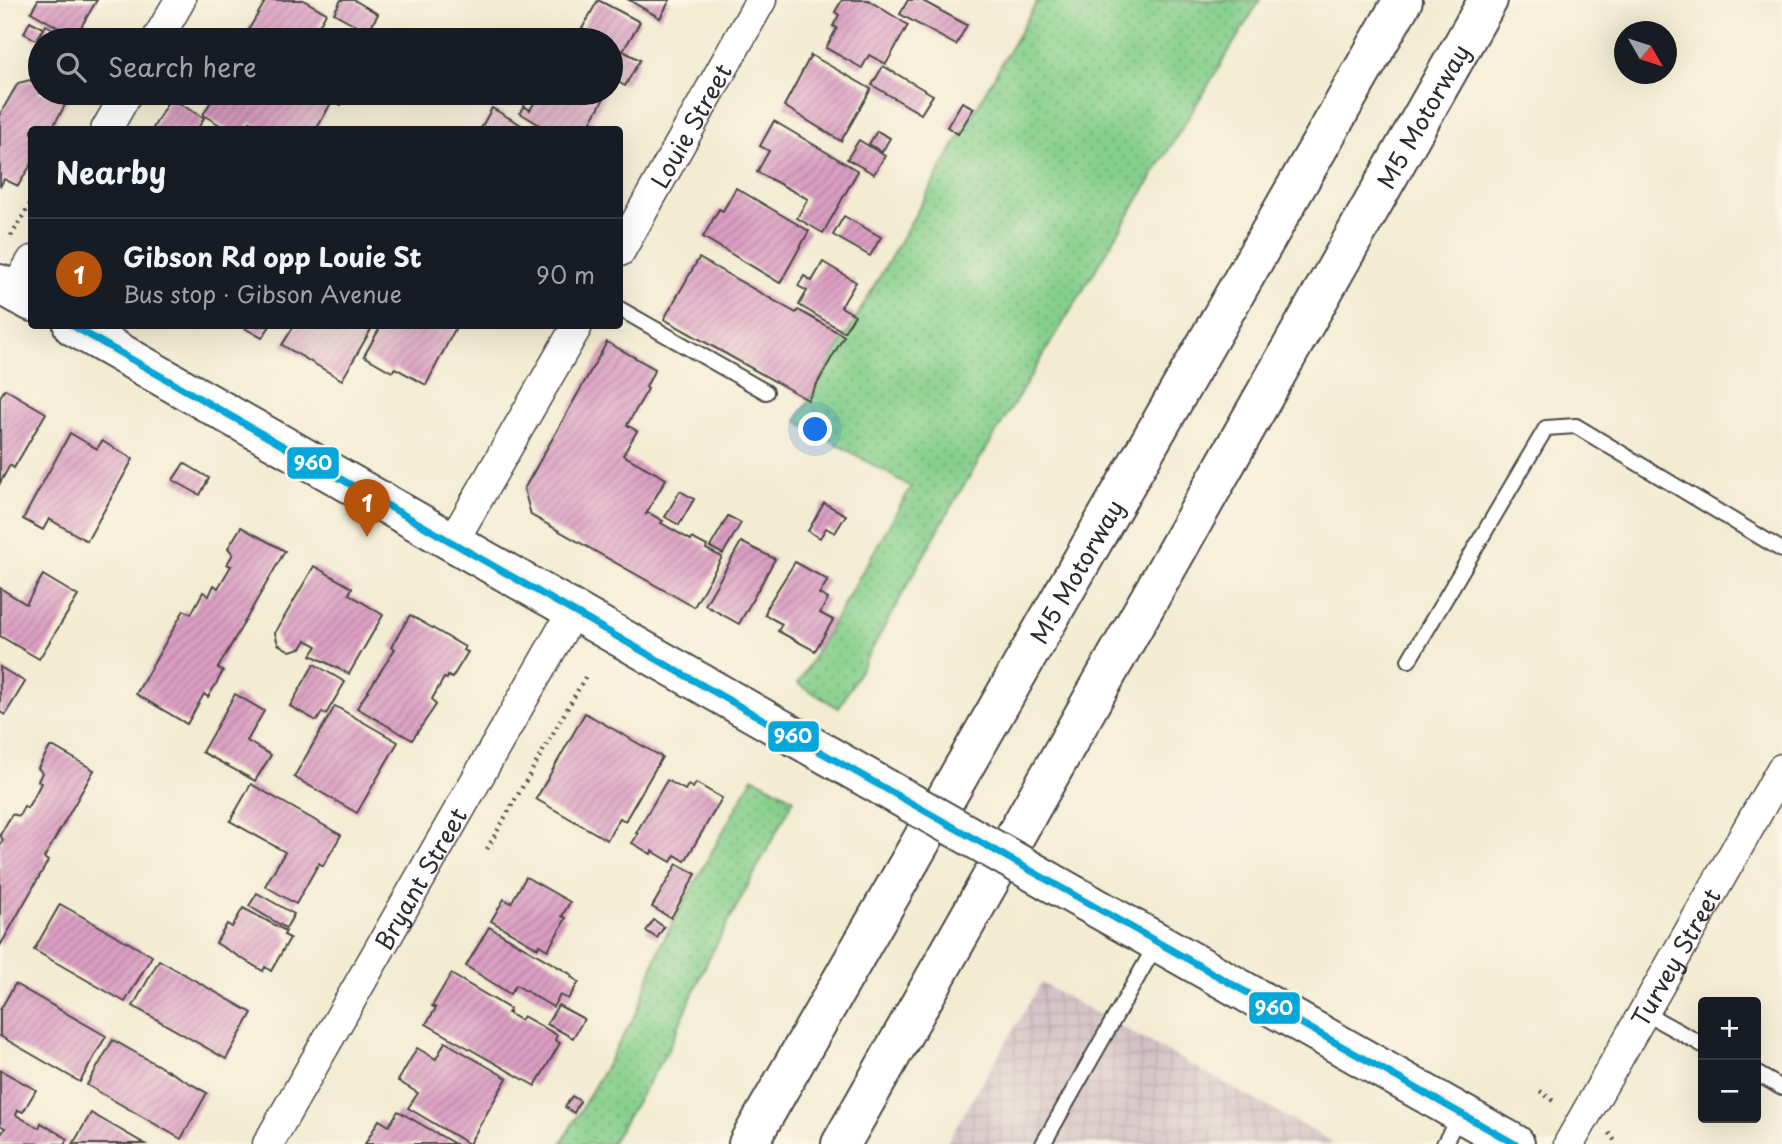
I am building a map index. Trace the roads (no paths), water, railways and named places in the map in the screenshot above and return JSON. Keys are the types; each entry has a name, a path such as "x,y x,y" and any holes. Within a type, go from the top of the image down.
{"main road":[{"name":"M5 Motorway","path":"748,1144 1403,0"},
{"name":"M5 Motorway","path":"841,1144 1488,0"},
{"path":"78,329 1157,942 1453,1129 1515,1144"}],"street":[{"path":"164,28 180,0"},
{"name":"Louie Street","path":"623,245 761,0"},
{"path":"108,126 120,105"},
{"path":"452,543 575,329"},
{"name":"Bryant Street","path":"268,1144 573,611"},
{"name":"Turvey Street","path":"1569,1144 1782,769"}],"lane":[{"path":"623,311 766,392"},
{"path":"1409,660 1546,428 1576,426 1782,550"},
{"path":"1043,1144 1157,942"},
{"path":"1645,1013 1698,1042"},
{"path":"1761,1076 1782,1088"}],"place":[{"name":"Gibson Rd opp Louie St","path":"367,537"}]}
